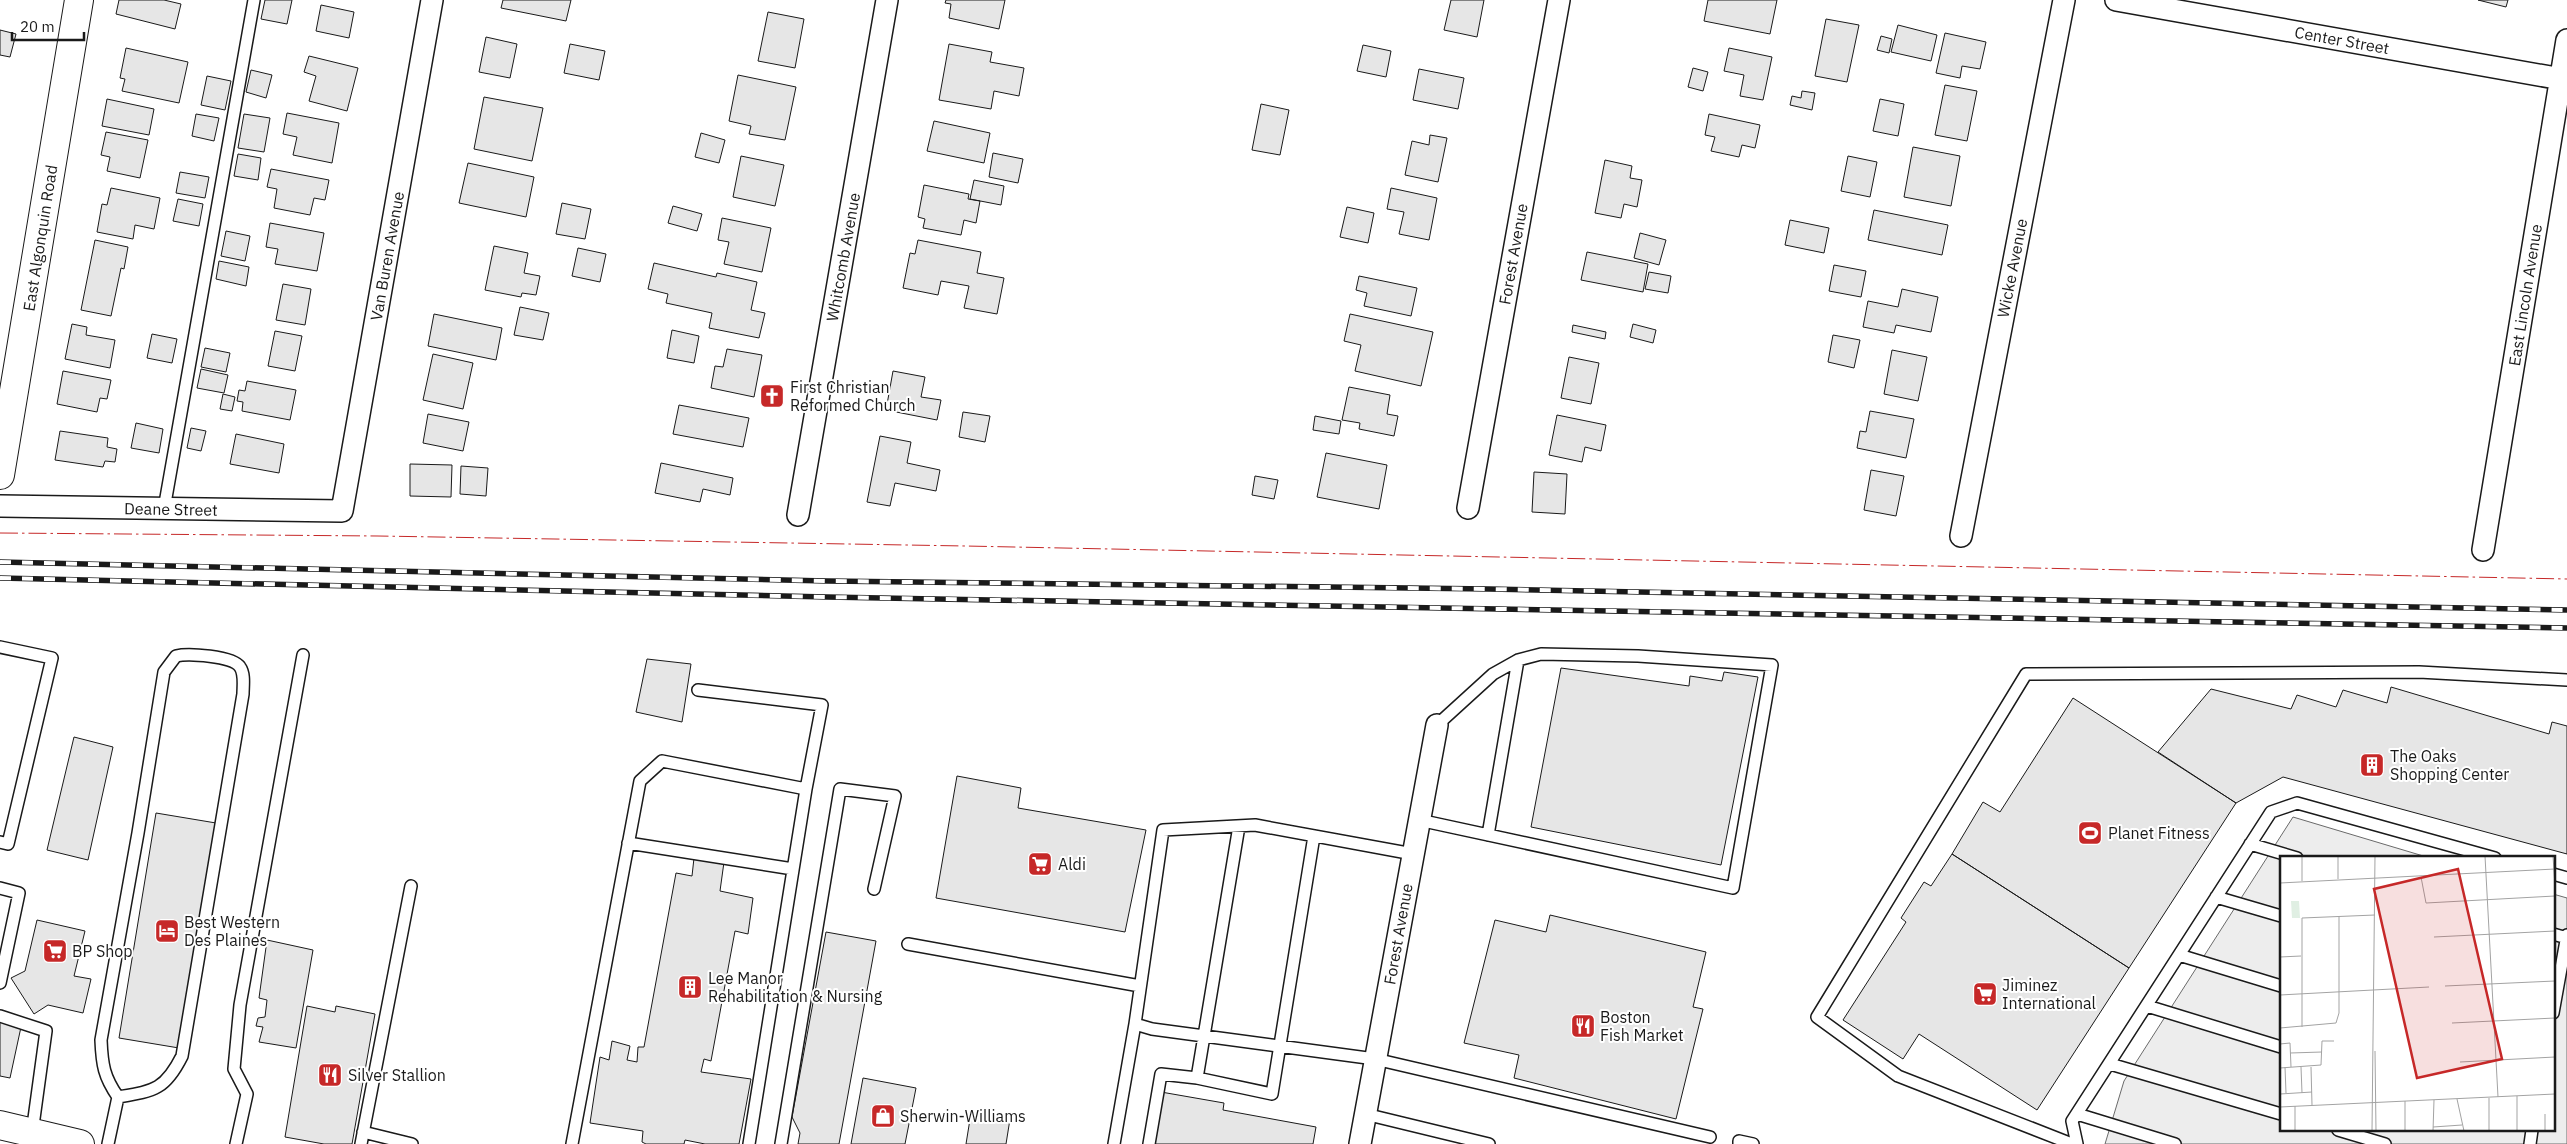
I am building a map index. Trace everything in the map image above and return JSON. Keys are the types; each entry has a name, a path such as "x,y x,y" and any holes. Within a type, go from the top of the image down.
{"street":[{"name":"East Algonquin Road","path":"0,475 79,0"},
{"name":"Van Buren Avenue","path":"342,511 432,0"},
{"name":"Whitcomb Avenue","path":"798,514 887,0"},
{"name":"Forest Avenue","path":"1468,508 1559,0"},
{"name":"Wicke Avenue","path":"1961,536 2064,0"},
{"name":"Center Street","path":"2116,0 2564,79"},
{"name":"East Lincoln Avenue","path":"2483,550 2564,79 2567,40"},
{"name":"Deane Street","path":"0,506 342,511"},
{"name":"Forest Avenue","path":"1360,1144 1437,725"},
{"path":"0,1125 31,1138 80,1144"}],"lane":[{"path":"164,509 254,0"},
{"path":"0,647 52,658 8,844 0,842"},
{"path":"108,1144 118,1097 107,1081 102,1062 101,1040 138,834 164,672 176,656 186,654 231,660 240,666 244,677 243,694 182,1056 169,1079 160,1086 142,1093 118,1097"},
{"path":"1419,820 1734,888 1772,665 1638,656 1541,654 1518,660 1494,674 1437,725"},
{"path":"236,1144 247,1094 234,1068 240,1004 303,655"},
{"path":"1488,835 1518,660"},
{"path":"2072,1144 1898,1076 1817,1017 2026,674 2419,672 2567,680"},
{"path":"698,690 822,705 806,789 749,1144"},
{"path":"572,1144 640,781 662,761 806,789"},
{"path":"781,1144 840,789 894,796 874,889"},
{"path":"2077,1144 2072,1121 2271,812 2297,802 2488,856"},
{"path":"1114,1144 1163,830 1255,825 1413,854"},
{"path":"1197,1078 1240,826"},
{"path":"1149,1144 1161,1074 1197,1078 1272,1094 1314,836"},
{"path":"628,843 793,869"},
{"path":"2250,844 2290,856"},
{"path":"2554,874 2567,878"},
{"path":"361,1144 410,886"},
{"path":"0,888 19,893 0,983"},
{"path":"2216,897 2280,916"},
{"path":"2554,934 2567,936 2554,999"},
{"path":"908,944 1140,986"},
{"path":"2179,955 2280,986"},
{"path":"2147,1006 2280,1047"},
{"path":"0,1016 46,1031 31,1138"},
{"path":"1134,1024 1152,1029 1375,1059 1710,1138"},
{"path":"2110,1064 2280,1114"},
{"path":"1365,1114 1489,1144"},
{"path":"2077,1114 2175,1144"},
{"path":"363,1132 412,1144"},
{"path":"2345,1132 2385,1144"},
{"path":"1739,1144 1739,1141 1753,1144"}],"shaded area":[{"path":"2293,817 2423,856 2280,856 2280,1132 2554,1132 2554,894 2567,898 2567,1144 2105,1144 2124,1081"}],"building":[{"path":"119,0 164,0 181,4 175,29 116,14"},
{"path":"265,0 292,0 287,24 261,19"},
{"path":"503,0 571,0 566,21 501,8"},
{"path":"946,0 1005,0 999,29 949,18 951,4 945,3"},
{"path":"1451,0 1484,0 1477,37 1444,30"},
{"path":"1708,0 1777,0 1770,34 1704,21"},
{"path":"2478,0 2508,0 2506,7"},
{"path":"321,5 354,12 349,38 316,31"},
{"path":"768,12 804,19 795,68 758,61"},
{"path":"1826,19 1859,25 1847,82 1815,76"},
{"path":"1898,25 1937,35 1931,61 1891,52"},
{"path":"0,30 16,34 10,57 0,55"},
{"path":"1945,33 1986,42 1980,69 1962,66 1960,78 1936,73"},
{"path":"1881,36 1892,39 1889,53 1877,50"},
{"path":"486,37 517,44 510,78 479,72"},
{"path":"570,44 605,51 599,80 564,73"},
{"path":"949,44 992,52 990,62 1024,68 1019,96 994,91 991,109 939,100"},
{"path":"1363,45 1391,51 1386,77 1357,71"},
{"path":"126,48 188,62 179,103 122,91 125,79 120,78"},
{"path":"1729,48 1772,57 1763,100 1740,96 1744,75 1724,71"},
{"path":"309,56 358,68 347,111 309,101 316,76 304,72"},
{"path":"1693,68 1708,72 1703,91 1688,87"},
{"path":"1419,69 1464,78 1458,109 1413,100"},
{"path":"251,70 272,75 266,98 246,92"},
{"path":"738,75 796,87 785,140 749,134 751,126 729,121"},
{"path":"207,76 231,81 225,110 201,105"},
{"path":"1945,85 1977,91 1967,141 1935,135"},
{"path":"1802,91 1815,93 1812,110 1790,105 1792,96 1801,98"},
{"path":"484,97 543,108 532,161 474,149"},
{"path":"107,99 154,109 149,135 102,126"},
{"path":"1880,99 1904,104 1898,136 1873,131"},
{"path":"1261,104 1289,110 1280,155 1252,150"},
{"path":"287,113 339,123 332,163 293,155 297,137 283,134"},
{"path":"196,114 219,118 214,141 192,136"},
{"path":"244,114 270,118 264,152 238,148"},
{"path":"1709,114 1760,125 1755,148 1742,145 1739,157 1711,151 1715,137 1705,135"},
{"path":"934,121 990,133 984,163 927,151"},
{"path":"106,132 148,140 140,178 107,171 110,157 101,155"},
{"path":"701,133 725,140 719,163 695,157"},
{"path":"1430,135 1447,138 1438,182 1405,175 1412,141 1429,145"},
{"path":"1913,147 1960,156 1951,206 1904,197"},
{"path":"993,153 1023,159 1018,183 989,177"},
{"path":"238,154 261,158 258,180 234,176"},
{"path":"741,156 784,165 775,206 733,197"},
{"path":"1848,156 1877,162 1870,197 1841,191"},
{"path":"1605,160 1632,166 1630,178 1642,180 1637,207 1624,204 1621,218 1595,213"},
{"path":"468,163 534,177 526,217 459,203"},
{"path":"271,169 329,180 325,200 314,198 310,215 274,208 277,189 267,187"},
{"path":"180,172 209,177 205,198 176,193"},
{"path":"974,180 1004,186 1001,205 970,199"},
{"path":"924,185 969,194 968,199 980,201 976,223 964,220 961,235 923,228 925,219 918,217"},
{"path":"111,188 160,198 154,229 135,225 133,239 97,232 102,204 107,205"},
{"path":"1391,188 1437,198 1429,240 1399,234 1404,212 1387,209"},
{"path":"178,199 203,204 199,226 173,221"},
{"path":"562,203 591,209 585,239 556,234"},
{"path":"673,206 702,214 697,231 668,223"},
{"path":"1347,207 1374,213 1368,243 1340,237"},
{"path":"1874,210 1948,225 1942,255 1868,240"},
{"path":"722,218 771,228 762,272 724,264 729,242 718,240"},
{"path":"1790,220 1829,228 1824,253 1785,245"},
{"path":"270,223 324,233 317,271 275,264 278,249 266,247"},
{"path":"226,231 250,236 245,261 221,256"},
{"path":"1640,233 1666,240 1659,265 1634,258"},
{"path":"95,240 128,247 124,269 121,268 111,316 81,310"},
{"path":"918,240 981,252 977,273 1004,278 997,314 964,308 969,286 941,281 938,295 903,288 910,253 915,254"},
{"path":"494,246 528,253 524,273 540,276 536,295 522,293 521,297 485,290"},
{"path":"578,248 606,254 600,282 572,276"},
{"path":"1587,252 1648,264 1643,292 1581,280"},
{"path":"219,261 249,267 246,286 216,279"},
{"path":"654,263 716,277 717,273 757,282 751,310 765,313 759,338 709,328 712,313 666,303 668,294 648,289"},
{"path":"1834,265 1866,271 1861,297 1829,291"},
{"path":"1649,272 1671,276 1668,293 1645,289"},
{"path":"1359,276 1417,288 1411,316 1364,306 1367,293 1356,290"},
{"path":"283,284 311,289 305,325 276,320"},
{"path":"1902,289 1938,297 1931,332 1896,325 1894,333 1863,327 1868,301 1898,307"},
{"path":"520,307 549,313 543,340 514,335"},
{"path":"434,314 502,328 496,360 428,346"},
{"path":"1350,314 1433,332 1421,386 1355,371 1361,345 1344,341"},
{"path":"72,324 87,327 86,335 115,340 110,368 65,359"},
{"path":"1633,324 1656,330 1653,343 1630,337"},
{"path":"1573,325 1606,332 1605,339 1572,332"},
{"path":"672,330 699,336 694,363 667,358"},
{"path":"275,331 302,336 295,371 268,366"},
{"path":"152,334 177,339 172,363 147,358"},
{"path":"1833,335 1860,340 1854,368 1828,362"},
{"path":"205,348 230,353 226,372 201,367"},
{"path":"727,349 762,355 754,397 711,388 715,366 723,367"},
{"path":"1892,350 1927,357 1918,401 1884,394"},
{"path":"433,354 473,363 463,409 423,400"},
{"path":"1569,357 1599,363 1591,404 1561,398"},
{"path":"201,369 228,375 224,393 197,388"},
{"path":"63,371 111,380 107,399 100,398 97,412 57,404"},
{"path":"893,371 925,377 921,397 941,400 937,420 886,410"},
{"path":"247,381 296,390 290,420 242,411 243,402 237,401 239,390 245,391"},
{"path":"1349,387 1390,395 1387,414 1398,416 1394,436 1359,429 1360,423 1342,420"},
{"path":"223,394 235,397 232,411 220,409"},
{"path":"679,405 749,418 743,447 673,434"},
{"path":"1870,411 1914,419 1906,458 1857,448 1860,431 1866,432"},
{"path":"963,412 990,416 985,442 959,437"},
{"path":"428,414 469,422 463,451 423,443"},
{"path":"1557,415 1606,425 1601,451 1585,447 1582,462 1549,455"},
{"path":"1315,416 1341,421 1339,434 1313,430"},
{"path":"136,423 163,429 159,453 131,448"},
{"path":"191,428 206,431 201,451 187,448"},
{"path":"60,431 108,438 107,447 117,449 115,462 105,461 103,467 55,460"},
{"path":"236,434 284,444 279,473 230,464"},
{"path":"880,436 911,442 907,463 940,470 936,491 895,483 890,506 867,502"},
{"path":"1326,453 1387,465 1379,509 1317,497"},
{"path":"661,463 733,478 730,495 703,489 700,502 655,493"},
{"path":"410,464 452,465 451,497 410,496"},
{"path":"461,466 488,468 486,496 460,494"},
{"path":"1871,470 1904,476 1896,516 1864,510"},
{"path":"1534,472 1567,474 1565,514 1532,512"},
{"path":"1255,476 1278,480 1274,499 1252,495"},
{"path":"647,659 691,664 682,722 636,712"},
{"path":"1561,668 1689,686 1690,676 1722,681 1724,672 1758,677 1721,865 1531,827"},
{"name":"The Oaks Shopping Center","path":"2391,687 2549,734 2552,722 2567,726 2567,854 2283,777 2236,803 2158,752 2211,689 2291,709 2297,695 2336,707 2343,690 2387,703"},
{"name":"Planet Fitness","path":"2073,698 2236,803 2129,968 1952,854 1983,802 2000,812"},
{"path":"74,737 113,747 88,860 47,850"},
{"name":"Aldi","path":"957,776 1021,788 1018,808 1146,830 1125,932 936,898"},
{"name":"Best Western Des Plaines","path":"156,813 216,823 179,1048 119,1038"},
{"name":"Jiminez International","path":"1952,854 2129,968 2037,1110 1919,1034 1903,1059 1843,1020 1906,922 1901,918 1924,882 1931,886"},
{"name":"Lee Manor Rehabilitation & Nursing","path":"694,858 724,862 720,891 753,898 748,934 735,931 711,1061 704,1059 701,1072 751,1079 739,1144 705,1144 685,1140 684,1144 646,1144 642,1142 643,1131 590,1123 600,1057 609,1060 612,1041 630,1046 627,1060 637,1062 638,1047 644,1047 676,873 692,876"},
{"name":"Boston Fish Market","path":"1550,915 1706,952 1693,1007 1703,1009 1676,1119 1514,1078 1519,1055 1464,1043 1495,920 1546,932"},
{"name":"BP Shop","path":"37,920 85,931 74,976 91,979 83,1013 48,1005 34,1014 11,978 25,971"},
{"path":"826,932 876,941 839,1144 798,1144 800,1133 792,1117"},
{"path":"267,940 313,950 296,1048 259,1042 263,1027 256,1026 258,1018 265,1017 267,1000 259,998"},
{"name":"Silver Stallion","path":"307,1006 335,1012 336,1006 375,1014 352,1144 324,1144 285,1137"},
{"path":"0,1022 21,1027 10,1078 0,1076"},
{"name":"Sherwin-Williams","path":"863,1078 916,1088 905,1144 851,1144"},
{"path":"1161,1092 1224,1103 1223,1110 1316,1127 1313,1144 1152,1144"},
{"path":"971,1113 1010,1119 1006,1144 966,1144"}],"railway":[{"path":"0,562 827,581 1489,589 2567,610"},
{"path":"0,578 827,597 2567,628"}],"power":[{"path":"0,533 378,536 965,546 2567,579"}],"place":[{"name":"First Christian Reformed Church","path":"772,396"},
{"name":"The Oaks Shopping Center","path":"2372,765"},
{"name":"Planet Fitness","path":"2090,833"},
{"name":"Aldi","path":"1040,864"},
{"name":"Best Western Des Plaines","path":"167,931"},
{"name":"BP Shop","path":"55,951"},
{"name":"Lee Manor Rehabilitation & Nursing","path":"690,987"},
{"name":"Jiminez International","path":"1985,994"},
{"name":"Boston Fish Market","path":"1583,1026"},
{"name":"Silver Stallion","path":"330,1075"},
{"name":"Sherwin-Williams","path":"883,1116"}]}
